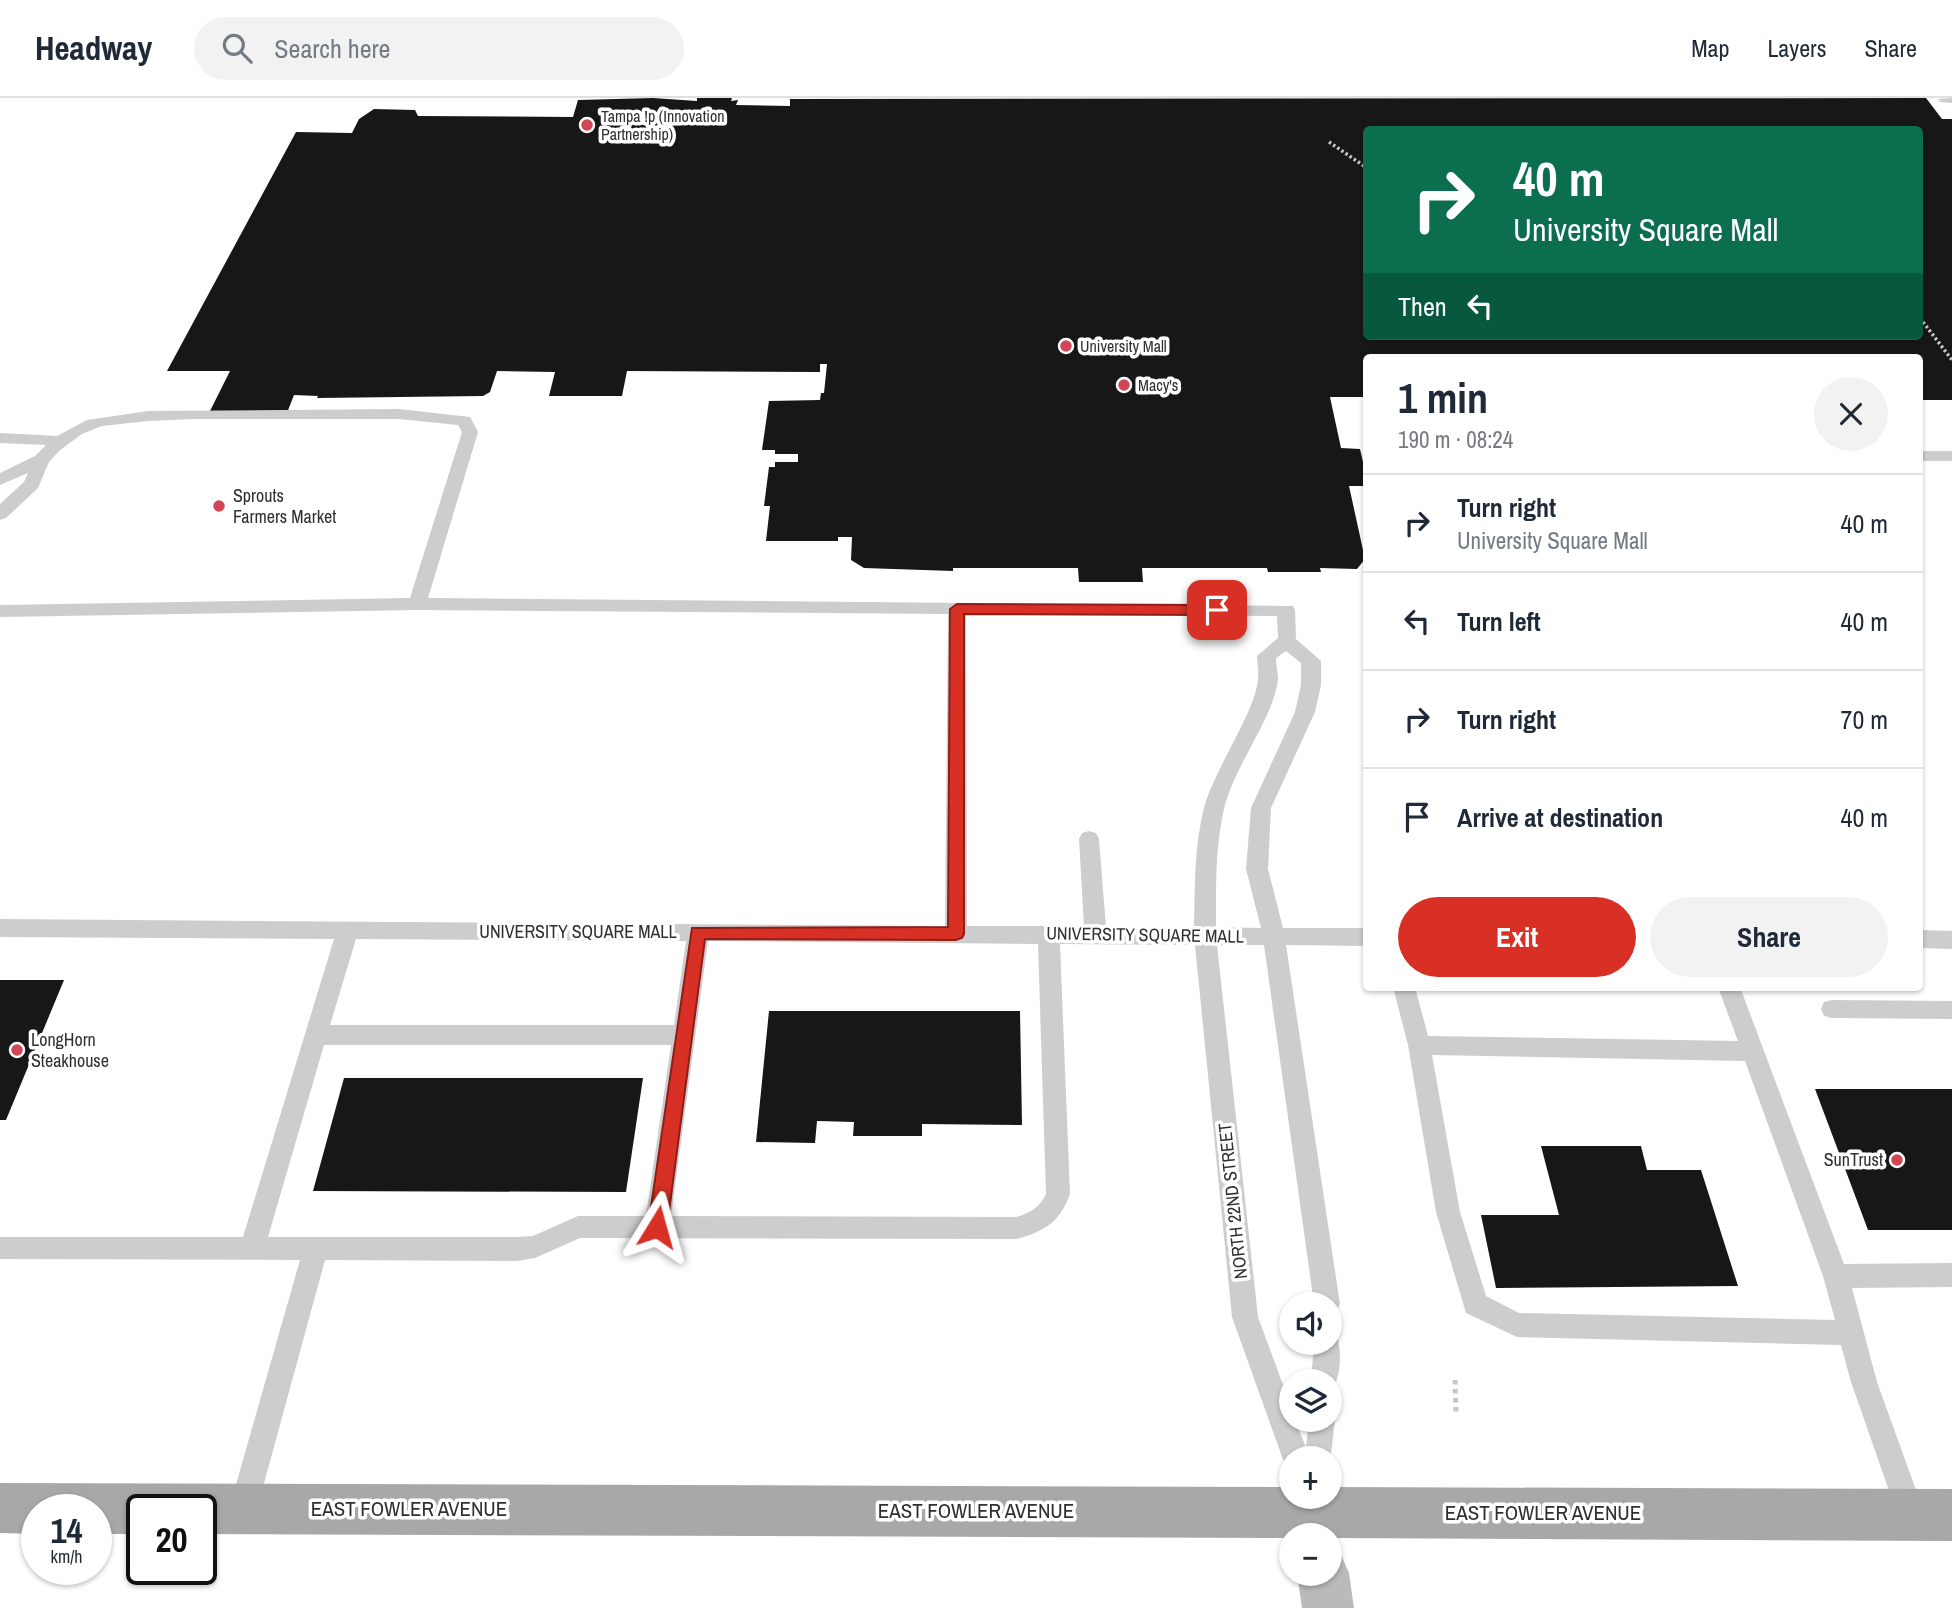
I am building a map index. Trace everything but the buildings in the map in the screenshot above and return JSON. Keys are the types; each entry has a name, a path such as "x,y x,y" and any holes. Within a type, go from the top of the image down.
{"main road":[{"name":"EAST FOWLER AVENUE","path":"0,1508 1315,1510 1931,1515"}],"street":[{"path":"1325,1586 1328,1608"}],"lane":[{"path":"0,514 32,484 41,460 57,441 79,428 102,421 165,416 443,416 464,421 470,432 417,604"},
{"path":"0,438 57,441"},
{"path":"1923,456 1952,456"},
{"path":"0,480 41,460"},
{"path":"0,611 417,604 1286,610 1287,642 1311,661 1311,685 1306,712 1285,751 1261,808 1257,869 1274,937 1325,1292"},
{"path":"956,934 957,609"},
{"name":"NORTH 22ND STREET","path":"1287,642 1266,656 1268,681 1258,709 1225,775 1214,809 1206,861 1205,936 1245,1317 1292,1446"},
{"path":"1089,839 1096,935"},
{"name":"UNIVERSITY SQUARE MALL","path":"0,928 1363,937"},
{"path":"252,1248 347,930"},
{"path":"657,1227 698,932"},
{"path":"0,1248 517,1250 535,1247 578,1227 1016,1228 1044,1218 1053,1208 1058,1194 1049,934"},
{"path":"1923,939 1952,940"},
{"path":"1405,991 1419,1045 1448,1212 1475,1304 1517,1325 1851,1333"},
{"path":"1730,991 1836,1276 1864,1382 1931,1515"},
{"path":"1832,1009 1952,1010"},
{"path":"315,1035 684,1035"},
{"path":"1419,1045 1752,1051"},
{"path":"243,1509 316,1249"},
{"path":"1836,1276 1952,1275"}],"path":[{"path":"1329,142 1363,166"},
{"path":"1923,322 1952,360"},
{"path":"1455,1380 1457,1413"}],"place":[{"name":"Tampa !p (Innovation Partnership)","path":"587,125"},
{"name":"University Mall","path":"1066,346"},
{"name":"Macy's","path":"1124,385"},
{"name":"Sprouts Farmers Market","path":"219,506"},
{"name":"LongHorn Steakhouse","path":"17,1050"},
{"name":"SunTrust","path":"1897,1160"}],"route":[{"path":"657,1227 698,932 956,934 957,609 1217,610"}]}
